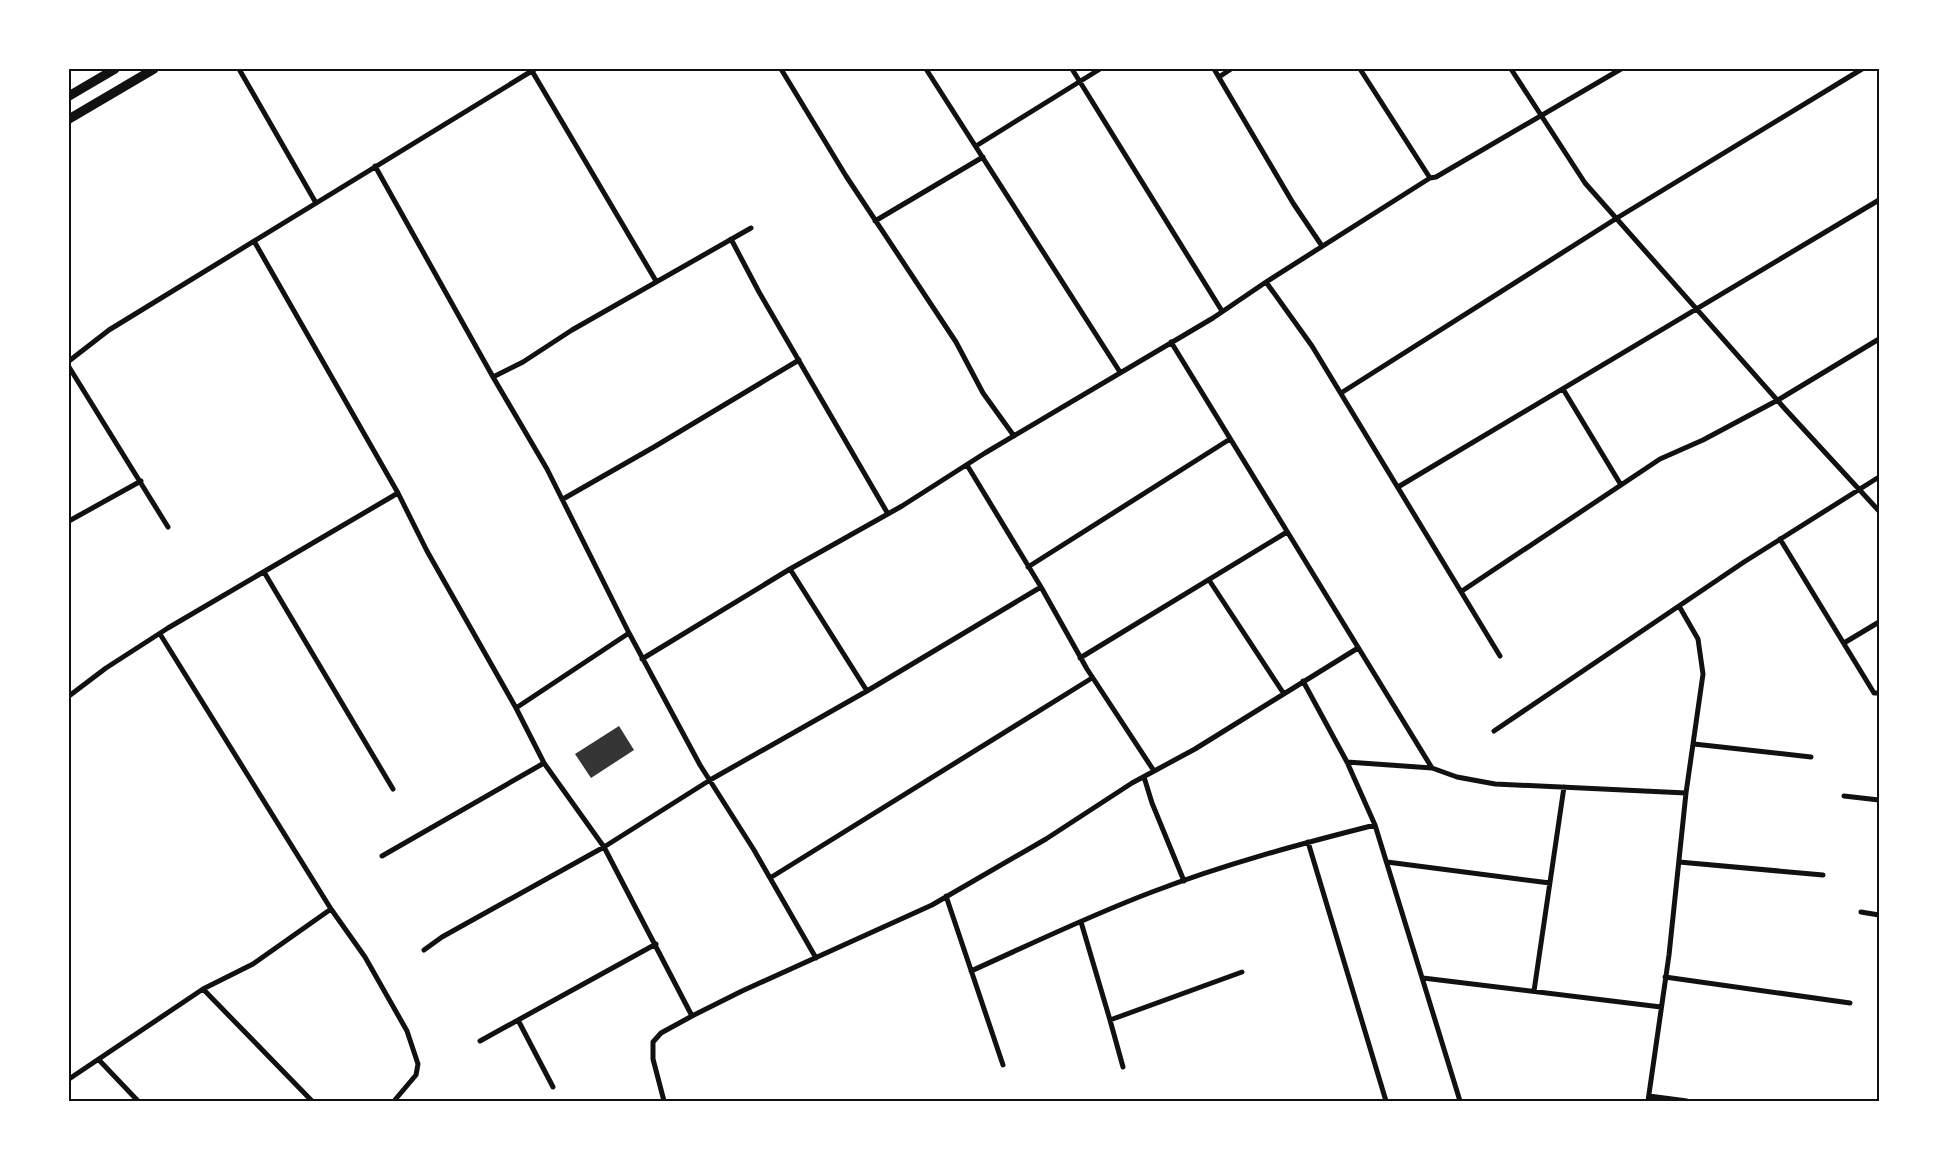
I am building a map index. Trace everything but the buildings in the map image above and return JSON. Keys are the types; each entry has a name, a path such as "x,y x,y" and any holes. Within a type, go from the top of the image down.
{"street":[{"path":"69,96 116,69"},
{"path":"69,119 154,69"},
{"path":"239,69 316,203"},
{"path":"781,69 875,221 956,342 983,393 1014,436"},
{"path":"926,69 1120,372"},
{"path":"1072,69 1222,311"},
{"path":"976,146 1100,69"},
{"path":"1214,69 1292,203 1322,246"},
{"path":"1218,77 1231,69"},
{"path":"1360,69 1430,178"},
{"path":"1510,69 1585,182 1879,511"},
{"path":"642,659 790,569 888,514 1172,342 1430,178 1436,177 1621,69"},
{"path":"1341,392 1618,218 1862,69"},
{"path":"69,361 109,330 534,70 656,281"},
{"path":"875,221 983,157"},
{"path":"375,166 492,378 563,499 642,659 710,780 816,958"},
{"path":"1398,487 1879,200"},
{"path":"492,378 523,362 572,330 656,281 751,228"},
{"path":"731,239 888,514"},
{"path":"254,242 398,492 427,551 516,708 544,763 604,847 692,1016"},
{"path":"1266,282 1312,346 1341,392 1500,656"},
{"path":"1462,591 1660,459 1703,440 1778,400 1879,339"},
{"path":"1172,342 1230,440 1432,768"},
{"path":"563,499 799,360"},
{"path":"69,367 168,527"},
{"path":"1563,389 1621,485"},
{"path":"1028,567 1230,440"},
{"path":"967,465 1041,587 1092,678 1154,771"},
{"path":"1494,731 1780,539 1879,477"},
{"path":"69,521 141,481"},
{"path":"69,696 106,668 160,634 398,492"},
{"path":"1080,658 1287,532"},
{"path":"1780,539 1874,693 1879,693"},
{"path":"790,569 867,691"},
{"path":"264,572 393,789"},
{"path":"1209,580 1284,694"},
{"path":"424,950 442,937 604,847 710,780 867,691 1041,587"},
{"path":"1679,606 1698,639 1702,656 1703,674 1686,793 1649,1098 1687,1101"},
{"path":"1844,643 1879,622"},
{"path":"516,708 629,633"},
{"path":"160,634 331,909 365,957 407,1032 418,1064 416,1075 394,1101"},
{"path":"664,1101 653,1058 652,1042 661,1033 742,991 932,905 1046,839 1144,776 1195,749 1358,648"},
{"path":"770,878 1092,678"},
{"path":"1303,681 1347,762 1375,825 1460,1101"},
{"path":"1694,744 1811,757"},
{"path":"1347,762 1432,768 1457,777 1496,784 1686,793"},
{"path":"382,856 544,763"},
{"path":"1144,776 1152,803 1184,881"},
{"path":"1534,992 1564,787"},
{"path":"1844,796 1879,800"},
{"path":"971,971 1154,891 1286,847 1375,825"},
{"path":"1308,842 1386,1101"},
{"path":"1387,862 1550,883"},
{"path":"1679,862 1823,875"},
{"path":"946,896 1003,1065"},
{"path":"69,1079 203,989 253,964 331,909"},
{"path":"1861,912 1879,915"},
{"path":"1081,922 1123,1066"},
{"path":"480,1041 656,944"},
{"path":"1110,1020 1242,972"},
{"path":"1665,977 1850,1003"},
{"path":"1423,978 1661,1008"},
{"path":"203,989 312,1101"},
{"path":"518,1020 553,1087"},
{"path":"99,1060 138,1101"}]}
